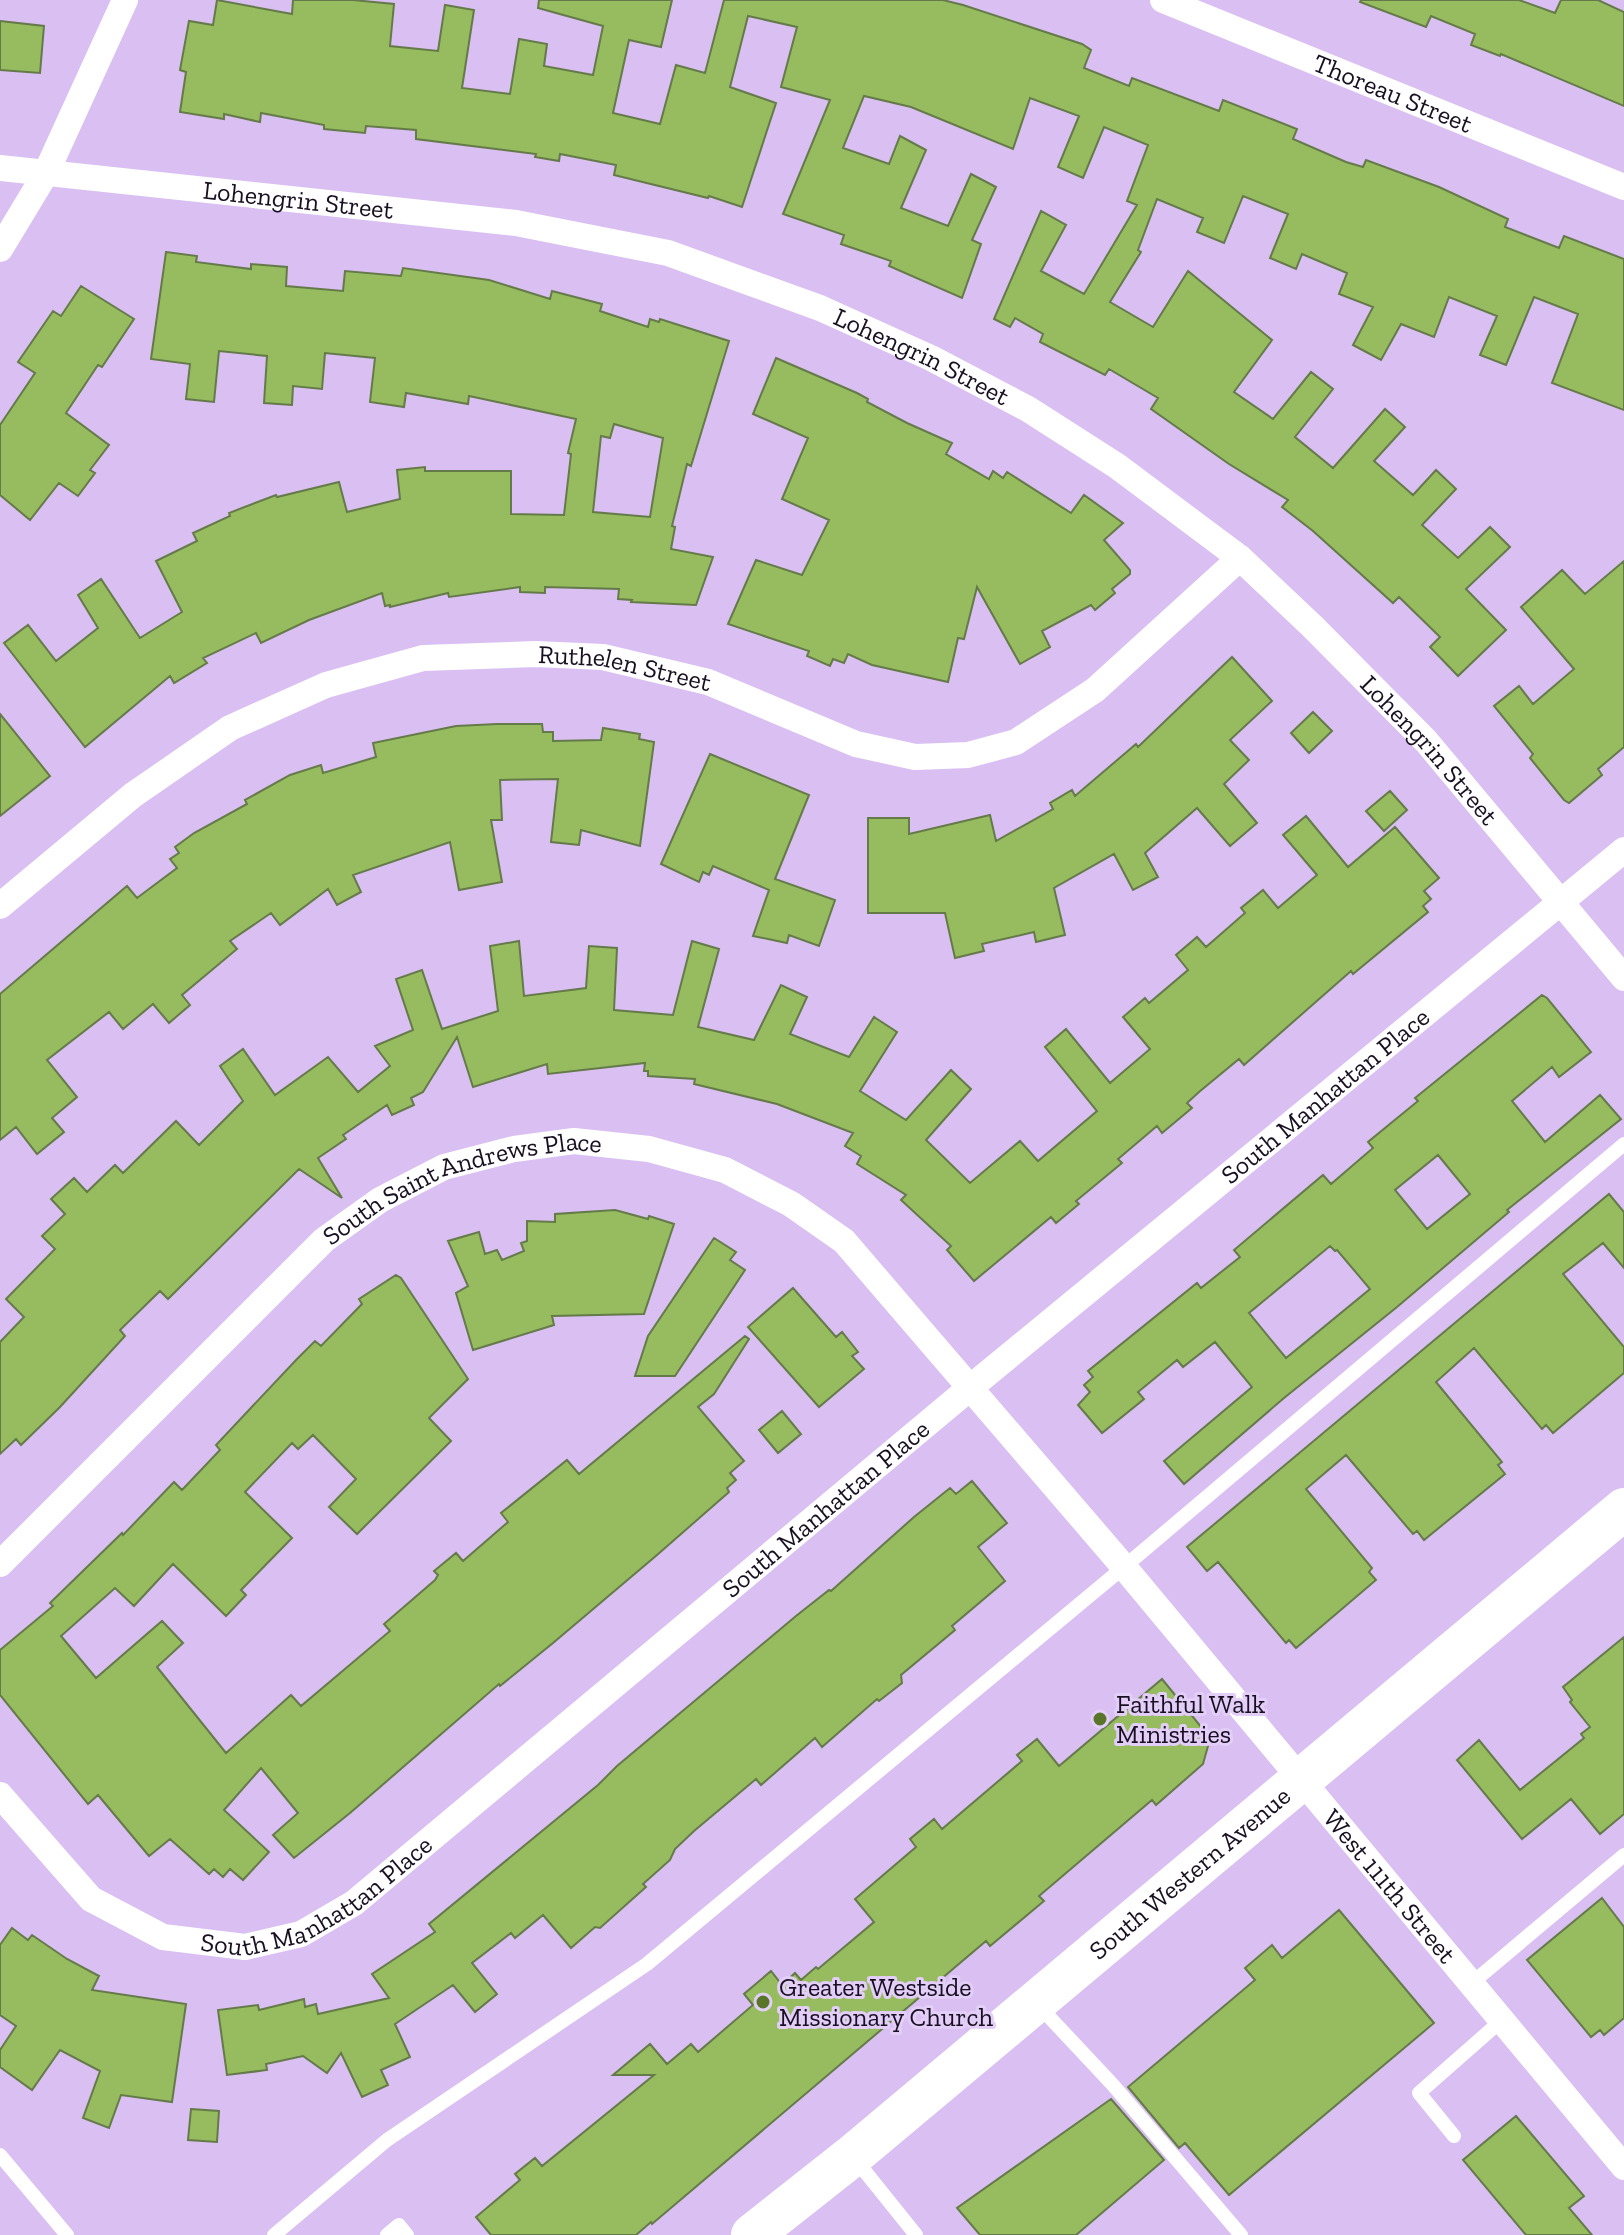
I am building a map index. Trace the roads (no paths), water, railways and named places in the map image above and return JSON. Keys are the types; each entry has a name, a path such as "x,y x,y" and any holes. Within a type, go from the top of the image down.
{"main road":[{"name":"South Western Avenue","path":"752,2235 852,2156 1624,1509"}],"street":[{"path":"0,249 46,173 125,0"},
{"name":"Thoreau Street","path":"1163,0 1624,187"},
{"name":"Lohengrin Street","path":"0,168 516,223 668,253 820,308 931,358 1014,401 1117,466 1240,558 1426,741 1624,978"},
{"name":"Ruthelen Street","path":"0,906 133,795 230,728 340,681 423,658 536,654 603,657 708,682 856,744 915,757 968,755 1016,742 1095,690 1240,558"},
{"name":"South Manhattan Place","path":"0,1795 91,1899 163,1937 245,1947 301,1934 354,1903 971,1387 1624,850"},
{"name":"South Saint Andrews Place","path":"0,1564 324,1240 380,1200 444,1167 514,1149 574,1141 649,1149 725,1170 791,1204 844,1241 971,1387"},
{"name":"West 111th Street","path":"971,1387 1502,2020 1615,2136 1624,2167"}],"lane":[{"path":"274,2235 387,2140 647,1964 1124,1567 1624,1144"},
{"path":"1472,1983 1624,1855"},
{"path":"1036,2002 1113,2085 1241,2235"},
{"path":"1454,2136 1419,2093 1502,2020"},
{"path":"0,2155 67,2235"},
{"path":"852,2156 916,2235"},
{"path":"387,2235 399,2225 407,2235"}],"place":[{"name":"Faithful Walk Ministries","path":"1100,1719"},
{"name":"Greater Westside Missionary Church","path":"763,2002"}]}
